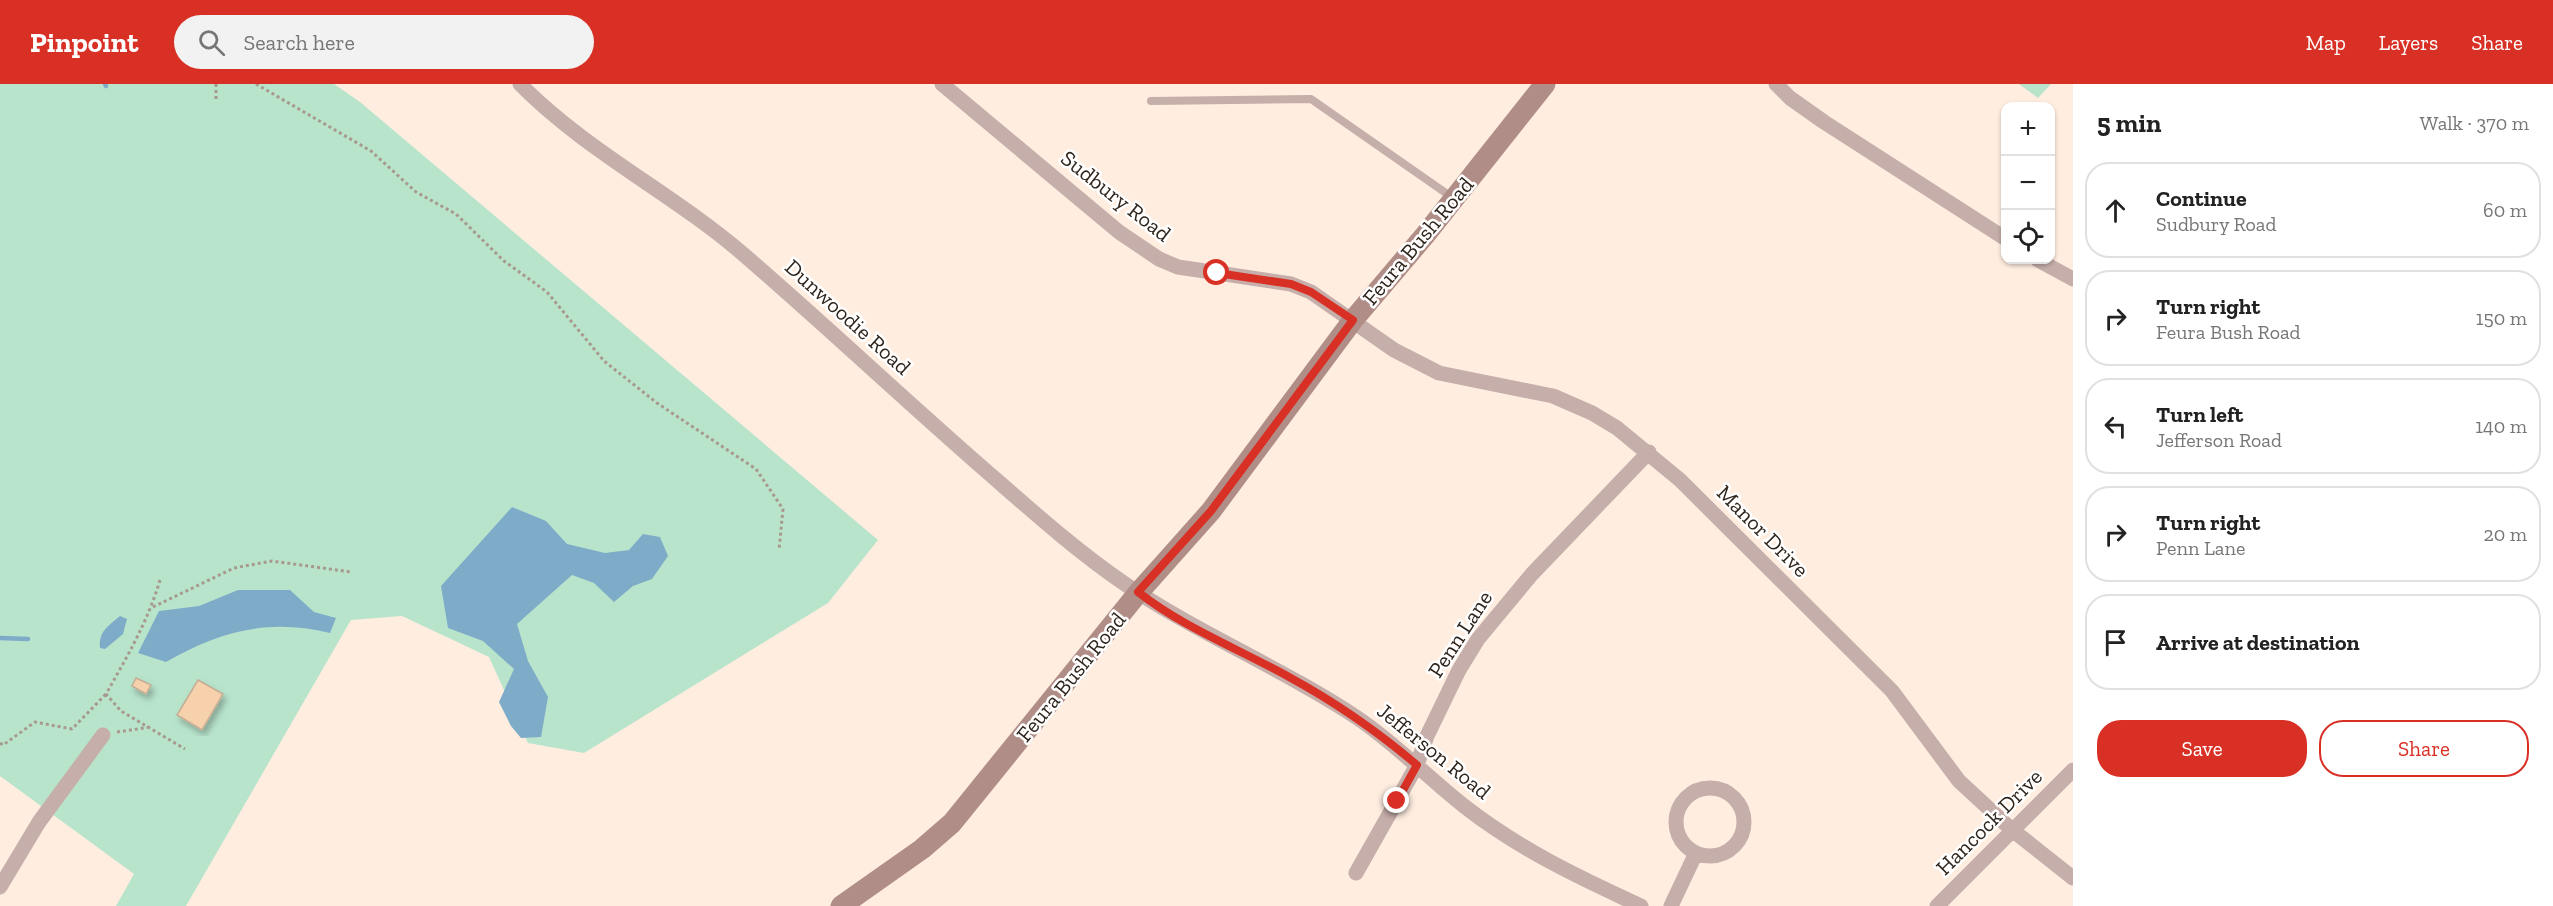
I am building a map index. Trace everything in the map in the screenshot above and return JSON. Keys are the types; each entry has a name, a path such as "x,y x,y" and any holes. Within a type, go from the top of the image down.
{"main road":[{"name":"Feura Bush Road","path":"841,906 922,849 952,824 1138,592 1211,511 1353,320 1454,199 1545,84"}],"street":[{"name":"Dunwoodie Road","path":"520,84 598,150 727,240 1061,536 1138,592"},
{"name":"Sudbury Road","path":"942,84 1119,232 1152,255 1178,267 1291,284 1311,292 1353,320"},
{"path":"1776,84 1790,98 1824,122 2001,236"},
{"path":"2044,264 2070,280"},
{"name":"Manor Drive","path":"1353,320 1394,351 1439,373 1553,396 1592,413 1649,452 1892,691 1943,763 2011,829 2073,878"},
{"name":"Penn Lane","path":"1356,873 1417,765 1427,736 1459,670 1495,616 1649,452"},
{"name":"Jefferson Road","path":"1138,592 1166,612 1290,677 1356,716 1462,805 1527,850 1641,906"},
{"path":"0,887 39,822 103,735"},
{"name":"Hancock Drive","path":"1937,906 2011,829 2073,770"},
{"path":"1701,789 1724,790 1740,805 1744,815 1742,835 1727,851 1707,855 1696,853 1680,837 1677,825 1682,803 1690,794 1701,789"},
{"path":"1671,906 1696,853"}],"lane":[{"path":"1151,101 1311,99 1454,199"}],"path":[{"path":"216,84 216,99"},
{"path":"256,84 371,151 416,192 456,214 504,261 547,292 604,361 657,404 756,470 783,509 779,550"},
{"path":"152,607 234,568 272,561 351,572"},
{"path":"0,743 3,745 35,722 72,729 106,694 152,607 160,580"},
{"path":"106,694 121,711 185,749"},
{"path":"103,735 151,727"}],"green space":[{"path":"0,84 334,84 360,102 878,540 828,603 584,753 528,743 489,657 402,616 351,620 186,906 116,906 134,874 0,776"},
{"path":"2019,84 2051,84 2038,98"}],"water":[{"path":"512,507 546,521 567,544 605,553 629,550 643,534 660,537 668,556 652,579 633,586 614,602 594,583 572,575 517,624 528,661 548,697 541,737 521,738 511,726 499,702 514,669 483,641 448,628 441,586"},
{"path":"238,590 290,590 314,612 336,618 330,633 286,627 245,630 206,642 166,662 138,653 159,611 199,606"},
{"path":"120,616 127,619 123,634 105,649 100,648 102,633"}],"building":[{"path":"136,678 151,685 146,694 132,686"},
{"path":"198,680 223,694 202,730 177,715"}],"waterway":[{"path":"0,638 28,639"}],"route":[{"path":"1217,273 1291,284 1311,292 1353,320 1211,511 1166,564 1138,592 1157,607 1209,637 1290,677 1356,716 1386,739 1417,765 1397,801"}]}
